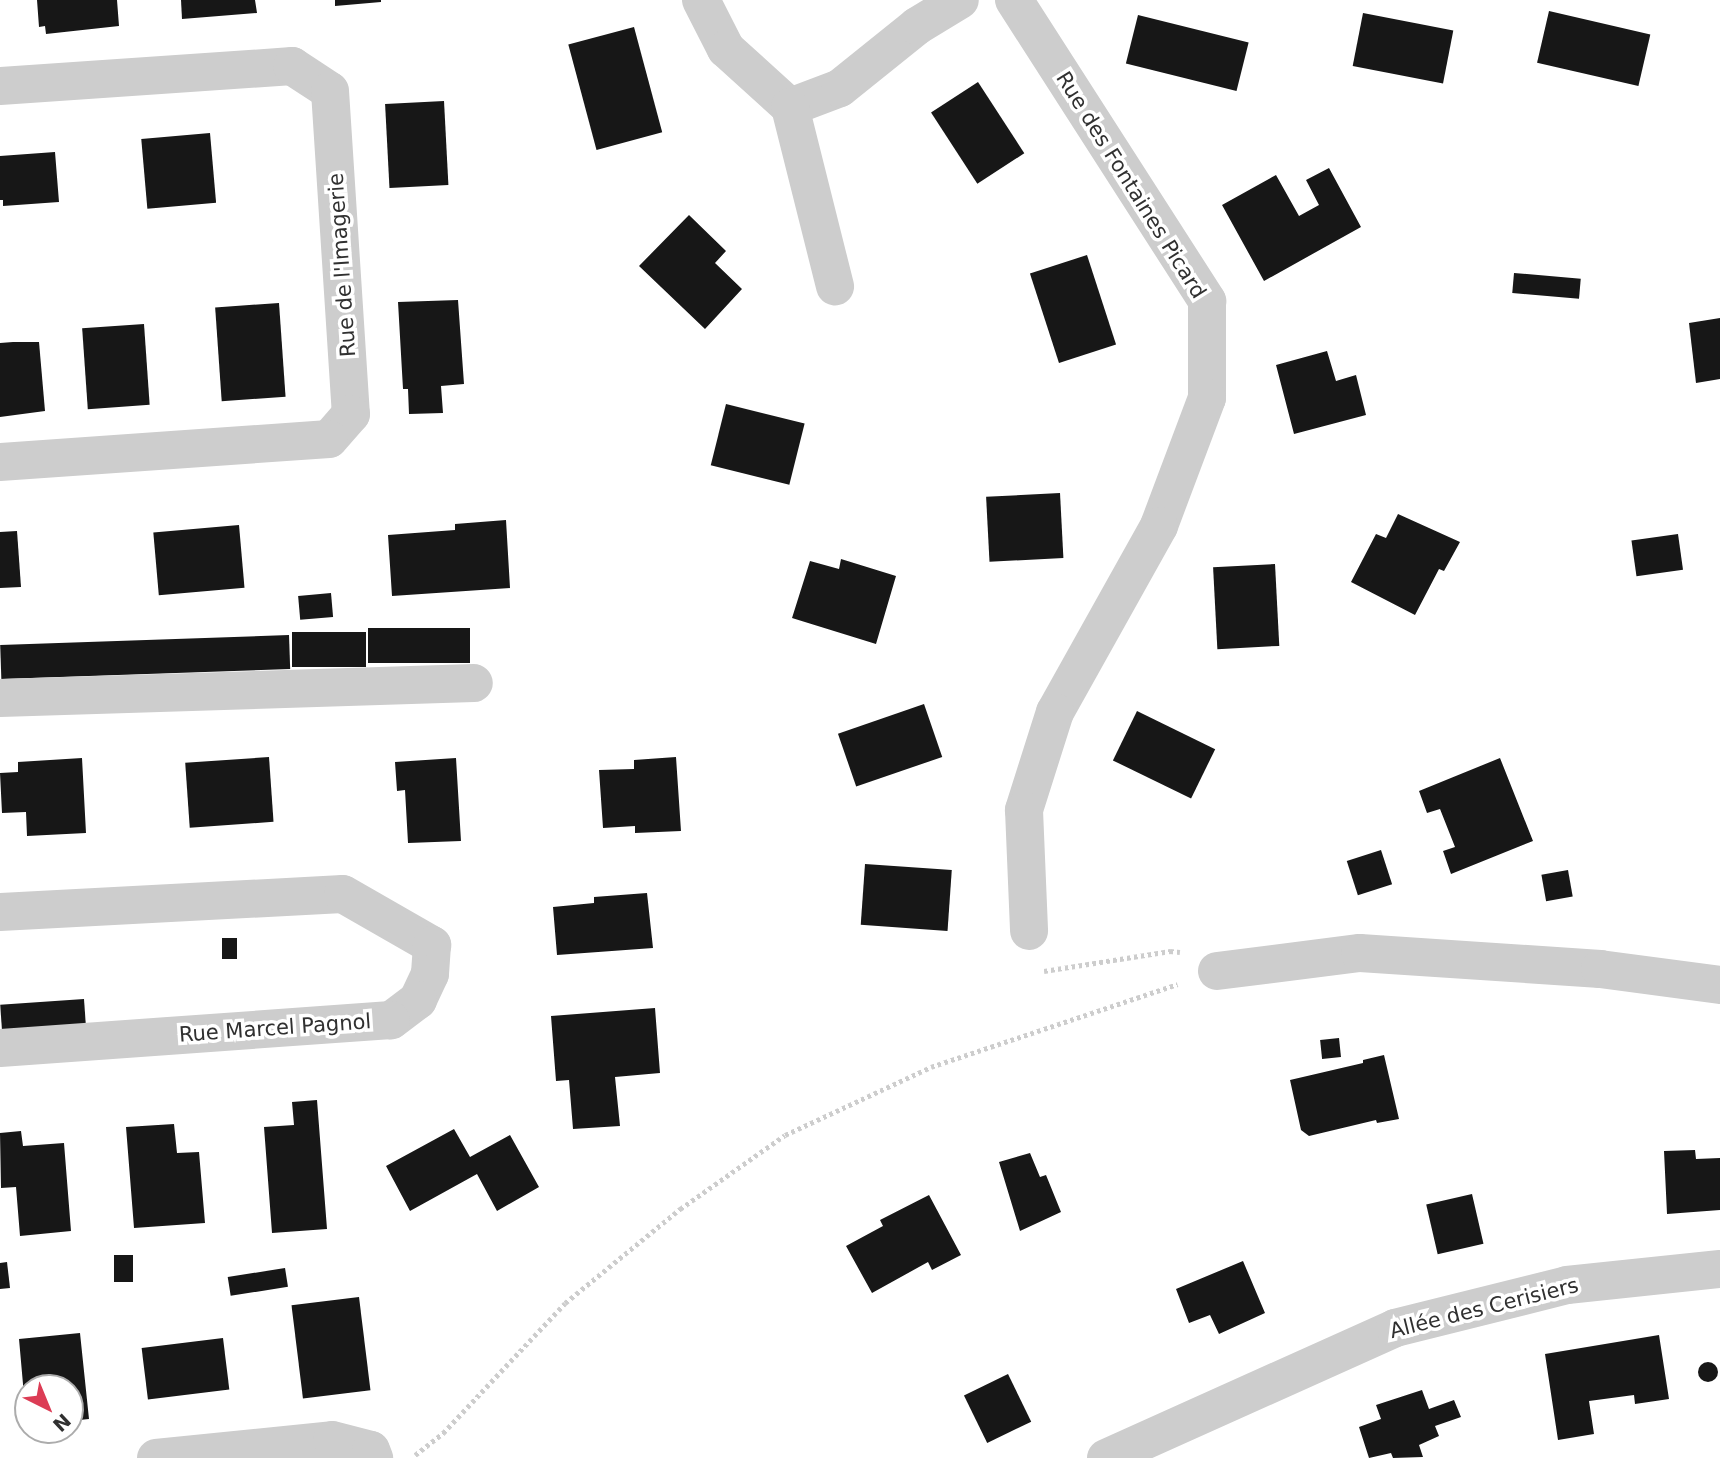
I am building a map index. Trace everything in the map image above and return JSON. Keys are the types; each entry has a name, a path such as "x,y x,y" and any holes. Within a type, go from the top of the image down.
{"street":[{"path":"701,0 726,49 790,107 835,286"},
{"path":"790,107 840,88 917,26 960,0"},
{"name":"Rue des Fontaines Picard","path":"1014,0 1207,301 1207,398 1159,526 1055,712 1024,810 1029,931"},
{"name":"Rue de l'Imagerie","path":"0,86 292,65 330,91 351,414 329,439 0,462"},
{"path":"0,698 474,683"},
{"name":"Rue Marcel Pagnol","path":"0,912 343,894 432,945 430,974 418,1000 391,1020 0,1048"},
{"path":"1213,973 1360,953 1600,969 1720,985"},
{"name":"Allée des Cerisiers","path":"1106,1458 1395,1328 1567,1284 1720,1269"},
{"path":"156,1458 332,1440 371,1450 374,1458"}],"path":[{"path":"412,1458 443,1433 565,1303 680,1209 785,1135 931,1067 1213,973 1195,954 1170,951 1038,973 1029,931"}],"building":[{"path":"37,0 117,0 119,26 46,34 45,26 39,27"},
{"path":"181,0 255,0 257,13 182,19"},
{"path":"335,0 381,0 381,2 335,6"},
{"path":"1549,11 1650,34 1638,86 1537,63"},
{"path":"1363,13 1453,31 1443,84 1353,66"},
{"path":"1138,15 1249,43 1237,91 1126,64"},
{"path":"634,27 662,132 597,150 568,45"},
{"path":"978,82 1024,153 977,184 931,112"},
{"path":"444,101 448,185 389,188 385,104"},
{"path":"210,133 216,203 147,209 141,139"},
{"path":"55,152 59,202 3,206 3,200 0,200 0,156"},
{"path":"1329,168 1361,227 1264,281 1222,205 1276,175 1299,216 1319,205 1306,180"},
{"path":"689,215 726,251 715,263 742,289 705,329 639,266"},
{"path":"1087,255 1116,344 1059,363 1030,274"},
{"path":"1514,273 1581,279 1579,299 1512,293"},
{"path":"458,300 464,384 441,386 443,413 409,414 408,389 403,389 398,302"},
{"path":"279,303 286,397 222,401 215,307"},
{"path":"1720,318 1720,379 1696,383 1689,323"},
{"path":"144,324 150,405 88,409 82,328"},
{"path":"39,342 45,411 0,417 0,343"},
{"path":"1327,351 1336,381 1356,375 1366,415 1294,434 1276,365"},
{"path":"726,404 805,424 789,485 711,465"},
{"path":"1060,493 1063,558 990,562 986,497"},
{"path":"1398,514 1460,542 1444,571 1439,569 1415,615 1351,582 1376,534 1386,538"},
{"path":"506,520 510,588 392,596 388,535 455,530 455,524"},
{"path":"239,525 244,588 159,595 153,532"},
{"path":"17,531 21,587 0,588 0,532"},
{"path":"1678,534 1683,570 1636,576 1631,541"},
{"path":"841,559 896,576 876,644 792,618 810,561 839,569"},
{"path":"1275,564 1279,646 1217,649 1213,567"},
{"path":"331,593 333,617 300,620 298,596"},
{"path":"368,628 470,628 470,663 368,663"},
{"path":"292,632 366,632 366,667 292,667"},
{"path":"289,635 290,669 1,679 0,645"},
{"path":"924,704 942,757 856,787 838,734"},
{"path":"1137,711 1215,749 1191,799 1113,760"},
{"path":"269,757 274,822 190,828 185,763"},
{"path":"676,757 681,831 635,833 635,826 603,828 599,770 634,769 634,760"},
{"path":"82,758 86,833 27,836 26,812 2,813 0,773 18,772 18,762"},
{"path":"456,758 461,841 408,843 405,790 397,791 395,762"},
{"path":"1500,758 1533,841 1451,874 1443,851 1455,847 1440,809 1427,813 1419,791"},
{"path":"1381,850 1392,884 1358,895 1347,861"},
{"path":"865,864 952,870 948,931 861,925"},
{"path":"1568,870 1573,897 1546,901 1541,875"},
{"path":"647,893 653,948 557,955 553,907 594,903 594,897"},
{"path":"222,938 237,938 237,959 222,959"},
{"path":"84,999 86,1025 2,1031 0,1005"},
{"path":"655,1008 660,1073 615,1077 620,1126 573,1129 569,1080 556,1081 551,1016"},
{"path":"1339,1038 1341,1057 1322,1059 1320,1040"},
{"path":"1384,1055 1399,1119 1377,1123 1376,1120 1309,1136 1301,1130 1290,1080 1363,1063 1363,1060"},
{"path":"317,1100 327,1229 272,1233 264,1127 294,1125 292,1102"},
{"path":"174,1124 177,1153 199,1152 205,1223 134,1228 126,1127"},
{"path":"454,1129 470,1157 510,1135 539,1187 497,1211 477,1174 410,1211 386,1166"},
{"path":"21,1131 23,1146 64,1143 71,1231 20,1236 16,1187 1,1188 0,1133"},
{"path":"1695,1150 1696,1159 1720,1158 1720,1210 1667,1214 1664,1151"},
{"path":"1030,1153 1040,1177 1046,1175 1061,1212 1020,1231 999,1162"},
{"path":"1472,1194 1483,1244 1438,1254 1426,1205"},
{"path":"929,1195 961,1255 932,1270 928,1262 872,1293 846,1246 883,1226 880,1220"},
{"path":"114,1255 133,1255 133,1282 114,1282"},
{"path":"1243,1261 1265,1313 1219,1334 1210,1315 1189,1323 1176,1289"},
{"path":"7,1262 10,1288 0,1289 0,1263"},
{"path":"285,1268 288,1287 231,1296 228,1277"},
{"path":"359,1297 370,1390 303,1399 292,1305"},
{"path":"80,1333 89,1419 84,1420 84,1374 22,1374 19,1339"},
{"path":"1659,1335 1669,1399 1635,1404 1634,1395 1589,1401 1594,1434 1558,1440 1545,1354"},
{"path":"223,1338 229,1390 148,1400 142,1348"},
{"path":"1704,1362 1712,1362 1718,1372 1712,1382 1704,1382 1698,1376 1698,1368"},
{"path":"1008,1374 1031,1422 987,1443 964,1395"},
{"path":"1422,1390 1429,1409 1454,1400 1461,1417 1435,1426 1439,1436 1419,1445 1423,1457 1393,1458 1391,1453 1369,1458 1359,1427 1381,1419 1376,1405"}]}
